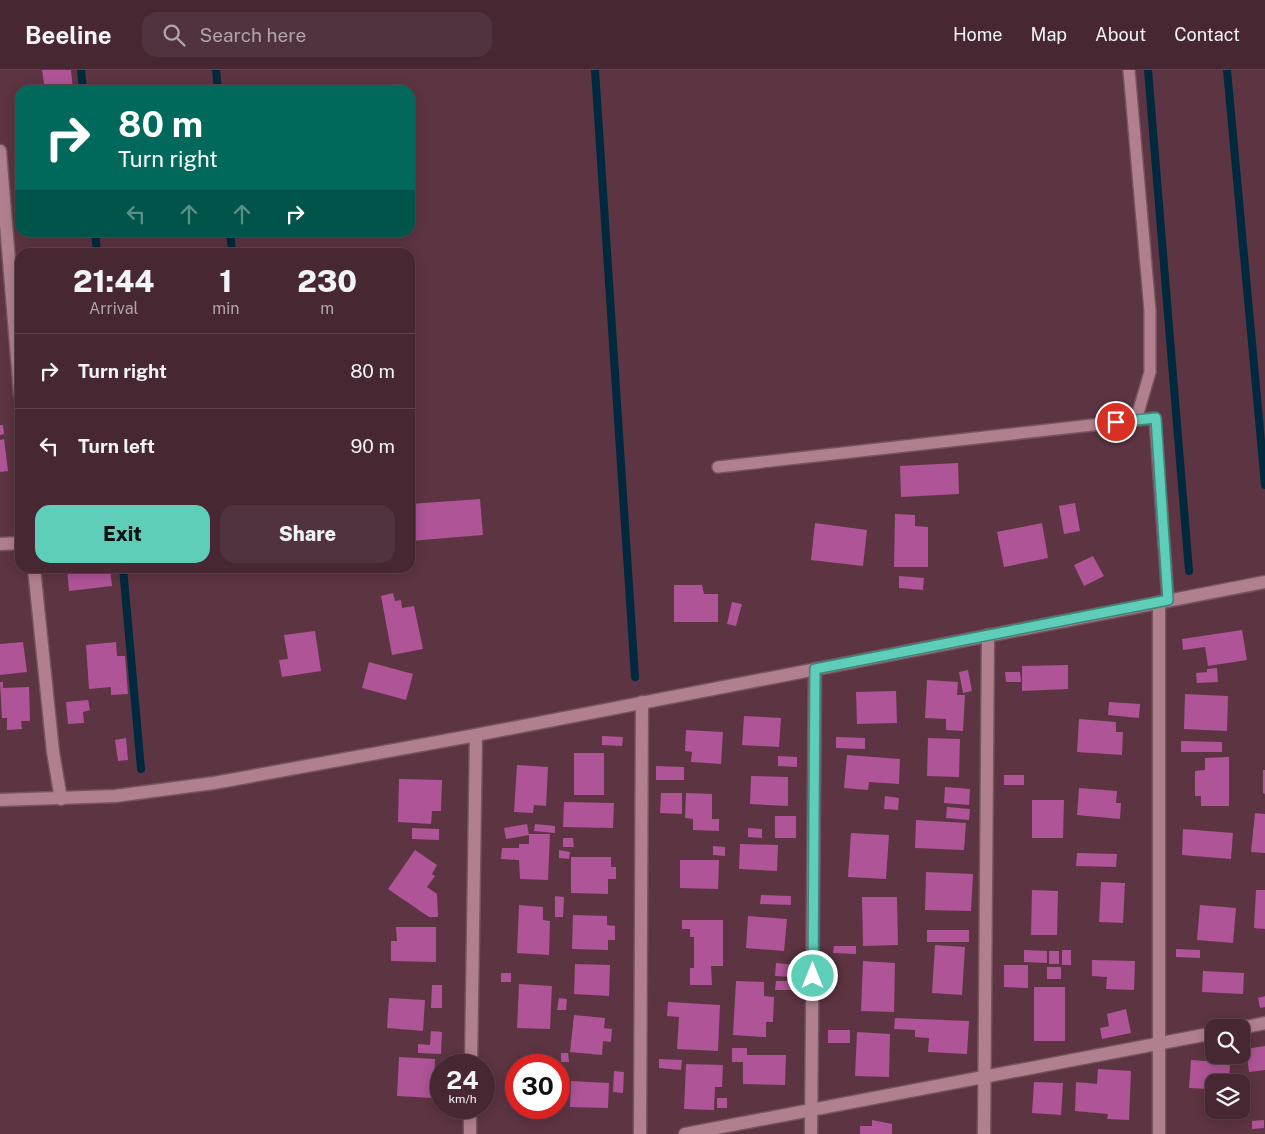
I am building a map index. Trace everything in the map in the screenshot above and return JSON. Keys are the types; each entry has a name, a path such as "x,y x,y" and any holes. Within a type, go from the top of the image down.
{"street":[{"path":"0,151 15,333"},
{"path":"0,544 15,543"},
{"path":"35,573 54,752 62,799"},
{"path":"0,800 115,796 214,783 476,735 1265,582"},
{"path":"1159,1134 1164,601"},
{"path":"984,1134 986,1075 988,635"},
{"path":"811,1134 815,669"},
{"path":"640,1134 642,702"},
{"path":"471,1054 476,735"},
{"path":"1250,1026 1265,1023"},
{"path":"685,1134 1205,1034"},
{"path":"470,1119 470,1134"}],"lane":[{"path":"1128,70 1150,311 1150,372 1136,420"},
{"path":"718,467 1156,418 1164,601"}],"building":[{"path":"42,70 71,70 72,85 44,85"},
{"path":"0,425 3,425 4,434 0,435"},
{"path":"4,439 8,471 0,472 0,440"},
{"path":"958,463 959,494 901,497 900,466"},
{"path":"480,499 483,535 415,541 415,504"},
{"path":"1075,503 1080,531 1064,534 1059,506"},
{"path":"895,514 915,515 915,526 928,527 928,567 894,567"},
{"path":"815,523 867,530 863,566 811,560"},
{"path":"1042,523 1048,558 1004,567 997,532"},
{"path":"1093,556 1104,576 1084,586 1074,565"},
{"path":"67,573 111,573 112,586 69,591"},
{"path":"899,576 924,578 923,590 899,588"},
{"path":"674,585 702,585 704,594 718,594 718,622 674,622"},
{"path":"393,593 395,601 401,600 402,608 414,606 423,649 392,655 381,596"},
{"path":"732,602 742,604 736,626 727,624"},
{"path":"1242,630 1247,660 1208,666 1205,647 1183,650 1182,639"},
{"path":"315,631 321,671 282,677 279,660 288,659 284,635"},
{"path":"23,642 27,672 0,675 0,644"},
{"path":"116,642 117,656 125,656 128,694 111,695 111,687 89,689 86,645"},
{"path":"369,662 413,674 406,700 362,688"},
{"path":"1068,665 1068,689 1022,691 1022,666"},
{"path":"1217,668 1218,682 1197,683 1196,673 1207,672 1207,669"},
{"path":"968,670 972,691 963,693 959,672"},
{"path":"1005,672 1020,672 1021,682 1006,682"},
{"path":"927,680 958,682 957,695 965,695 963,731 946,730 946,719 925,718"},
{"path":"0,682 3,682 3,688 29,687 30,721 21,721 22,729 7,730 7,718 2,718"},
{"path":"896,691 897,723 857,724 856,692"},
{"path":"1185,694 1228,696 1227,731 1184,729"},
{"path":"88,700 90,710 83,712 84,723 68,724 66,702"},
{"path":"1109,702 1140,704 1139,718 1108,715"},
{"path":"744,716 781,718 779,747 742,745"},
{"path":"1079,719 1116,722 1116,732 1123,732 1122,755 1077,752"},
{"path":"686,730 723,732 721,764 691,762 692,752 685,751"},
{"path":"602,736 623,737 622,746 602,745"},
{"path":"836,737 865,738 865,749 836,748"},
{"path":"126,738 128,760 118,761 115,740"},
{"path":"928,738 960,739 959,777 927,776"},
{"path":"1181,741 1222,742 1222,752 1181,752"},
{"path":"574,753 604,753 604,795 574,795"},
{"path":"847,755 900,759 899,784 869,782 868,790 844,788"},
{"path":"778,756 797,757 797,767 778,766"},
{"path":"1229,757 1229,806 1201,806 1201,796 1195,796 1195,771 1205,770 1205,758"},
{"path":"517,765 548,767 546,806 534,805 533,813 514,812"},
{"path":"656,766 684,767 684,780 656,780"},
{"path":"1263,770 1265,770 1265,794 1263,793"},
{"path":"1004,775 1024,775 1024,785 1004,785"},
{"path":"751,776 788,777 788,806 750,804"},
{"path":"399,779 442,780 441,811 432,811 431,824 398,822"},
{"path":"945,787 970,789 969,805 944,803"},
{"path":"1079,788 1117,791 1116,803 1121,803 1120,819 1077,815"},
{"path":"661,793 682,793 682,814 660,813"},
{"path":"686,793 712,794 712,819 719,819 719,831 693,830 693,819 685,818"},
{"path":"885,796 899,798 898,810 884,809"},
{"path":"1032,800 1064,800 1063,838 1032,838"},
{"path":"564,802 614,803 613,828 563,827"},
{"path":"947,807 970,809 969,820 946,818"},
{"path":"1255,813 1265,814 1265,853 1251,852"},
{"path":"775,816 796,816 796,838 775,838"},
{"path":"916,820 966,823 964,850 915,848"},
{"path":"527,824 529,835 506,839 504,828"},
{"path":"535,824 555,826 555,833 534,831"},
{"path":"412,828 439,829 439,840 412,839"},
{"path":"748,828 762,829 762,838 748,837"},
{"path":"1183,829 1233,833 1231,859 1182,855"},
{"path":"851,833 889,835 886,879 848,877"},
{"path":"529,834 550,834 548,880 520,879 519,860 501,859 502,848 519,848 519,844 529,844"},
{"path":"563,838 573,838 574,847 563,847"},
{"path":"740,844 778,845 777,871 739,869"},
{"path":"713,846 725,847 725,856 713,855"},
{"path":"415,850 437,865 432,874 435,876 427,887 437,894 438,917 429,917 388,889"},
{"path":"559,850 570,852 569,859 559,858"},
{"path":"1077,853 1117,854 1116,867 1076,866"},
{"path":"571,857 611,857 611,867 616,867 616,879 608,879 608,894 571,893"},
{"path":"680,860 719,860 718,889 680,888"},
{"path":"926,872 973,874 971,911 925,910"},
{"path":"1101,882 1125,883 1123,923 1099,922"},
{"path":"1032,890 1058,891 1057,935 1031,935"},
{"path":"1256,890 1265,890 1265,929 1254,928"},
{"path":"761,895 791,896 791,905 760,904"},
{"path":"555,896 564,897 563,917 555,917"},
{"path":"862,897 897,897 898,945 863,946"},
{"path":"519,905 543,907 543,920 550,921 549,955 517,953"},
{"path":"1200,905 1236,908 1233,943 1197,940"},
{"path":"573,915 607,916 607,925 615,926 615,940 608,940 608,950 572,949"},
{"path":"748,916 787,919 784,951 746,948"},
{"path":"682,920 723,920 723,966 711,966 712,985 690,985 690,968 694,968 694,937 690,937 690,929 682,929"},
{"path":"396,927 436,927 436,962 391,961 391,941 397,941"},
{"path":"927,930 969,930 969,942 927,942"},
{"path":"935,945 965,947 962,995 932,993"},
{"path":"834,946 856,946 856,954 833,953"},
{"path":"1176,949 1200,950 1200,958 1176,957"},
{"path":"1024,950 1047,951 1047,963 1024,962"},
{"path":"1062,950 1071,950 1071,965 1062,965"},
{"path":"1049,951 1059,951 1059,964 1049,964"},
{"path":"1092,960 1135,961 1134,990 1106,989 1107,977 1092,976"},
{"path":"863,961 895,963 894,1012 861,1011"},
{"path":"776,963 795,965 794,977 775,976"},
{"path":"575,964 610,965 609,996 574,994"},
{"path":"1004,965 1028,965 1028,988 1004,987"},
{"path":"1047,967 1061,967 1061,979 1047,979"},
{"path":"1203,971 1244,973 1243,994 1202,992"},
{"path":"501,973 511,973 511,982 501,982"},
{"path":"736,981 764,982 764,996 774,997 773,1022 766,1022 766,1037 733,1035"},
{"path":"776,981 795,981 795,990 775,990"},
{"path":"519,984 552,986 550,1029 517,1028"},
{"path":"432,985 442,985 442,1008 431,1008"},
{"path":"1034,987 1065,987 1065,1041 1034,1041"},
{"path":"1265,996 1265,1007 1260,1008 1258,998"},
{"path":"389,998 425,1000 423,1031 387,1028"},
{"path":"559,998 567,999 566,1010 557,1010"},
{"path":"668,1002 720,1005 718,1051 677,1049 679,1017 667,1016"},
{"path":"1126,1009 1131,1033 1102,1039 1100,1028 1109,1026 1107,1014"},
{"path":"574,1015 605,1018 604,1028 612,1029 611,1042 603,1041 602,1055 570,1052"},
{"path":"895,1018 969,1021 967,1054 928,1052 929,1038 915,1037 915,1030 894,1029"},
{"path":"828,1030 850,1030 850,1043 828,1043"},
{"path":"431,1031 442,1032 441,1054 418,1053 418,1044 430,1045"},
{"path":"857,1032 890,1034 889,1077 855,1076"},
{"path":"1265,1046 1265,1070 1249,1072 1250,1048"},
{"path":"732,1048 747,1048 747,1055 786,1055 785,1085 743,1084 743,1062 732,1062"},
{"path":"399,1057 430,1059 430,1098 397,1096"},
{"path":"659,1059 682,1060 681,1070 659,1068"},
{"path":"1191,1060 1205,1061 1205,1064 1230,1064 1229,1074 1205,1074 1205,1089 1189,1088"},
{"path":"686,1064 723,1065 722,1087 715,1087 714,1110 684,1109"},
{"path":"1098,1069 1131,1071 1129,1120 1107,1119 1108,1114 1075,1111 1076,1082 1097,1084"},
{"path":"614,1071 624,1072 623,1093 613,1092"},
{"path":"571,1081 609,1083 608,1108 570,1107"},
{"path":"1034,1082 1063,1083 1061,1115 1032,1113"},
{"path":"717,1098 727,1098 727,1108 717,1108"},
{"path":"872,1120 892,1124 892,1134 860,1134 860,1126 872,1126"},
{"path":"1264,1120 1264,1128 1252,1129 1252,1121"}],"waterway":[{"path":"81,70 82,85"},
{"path":"216,70 218,85"},
{"path":"595,70 635,677"},
{"path":"1148,70 1189,571"},
{"path":"1227,70 1265,485"},
{"path":"96,237 97,248"},
{"path":"230,237 232,248"},
{"path":"123,573 141,769"}],"route":[{"path":"813,976 815,669 1168,600 1156,418 1116,422"}]}
